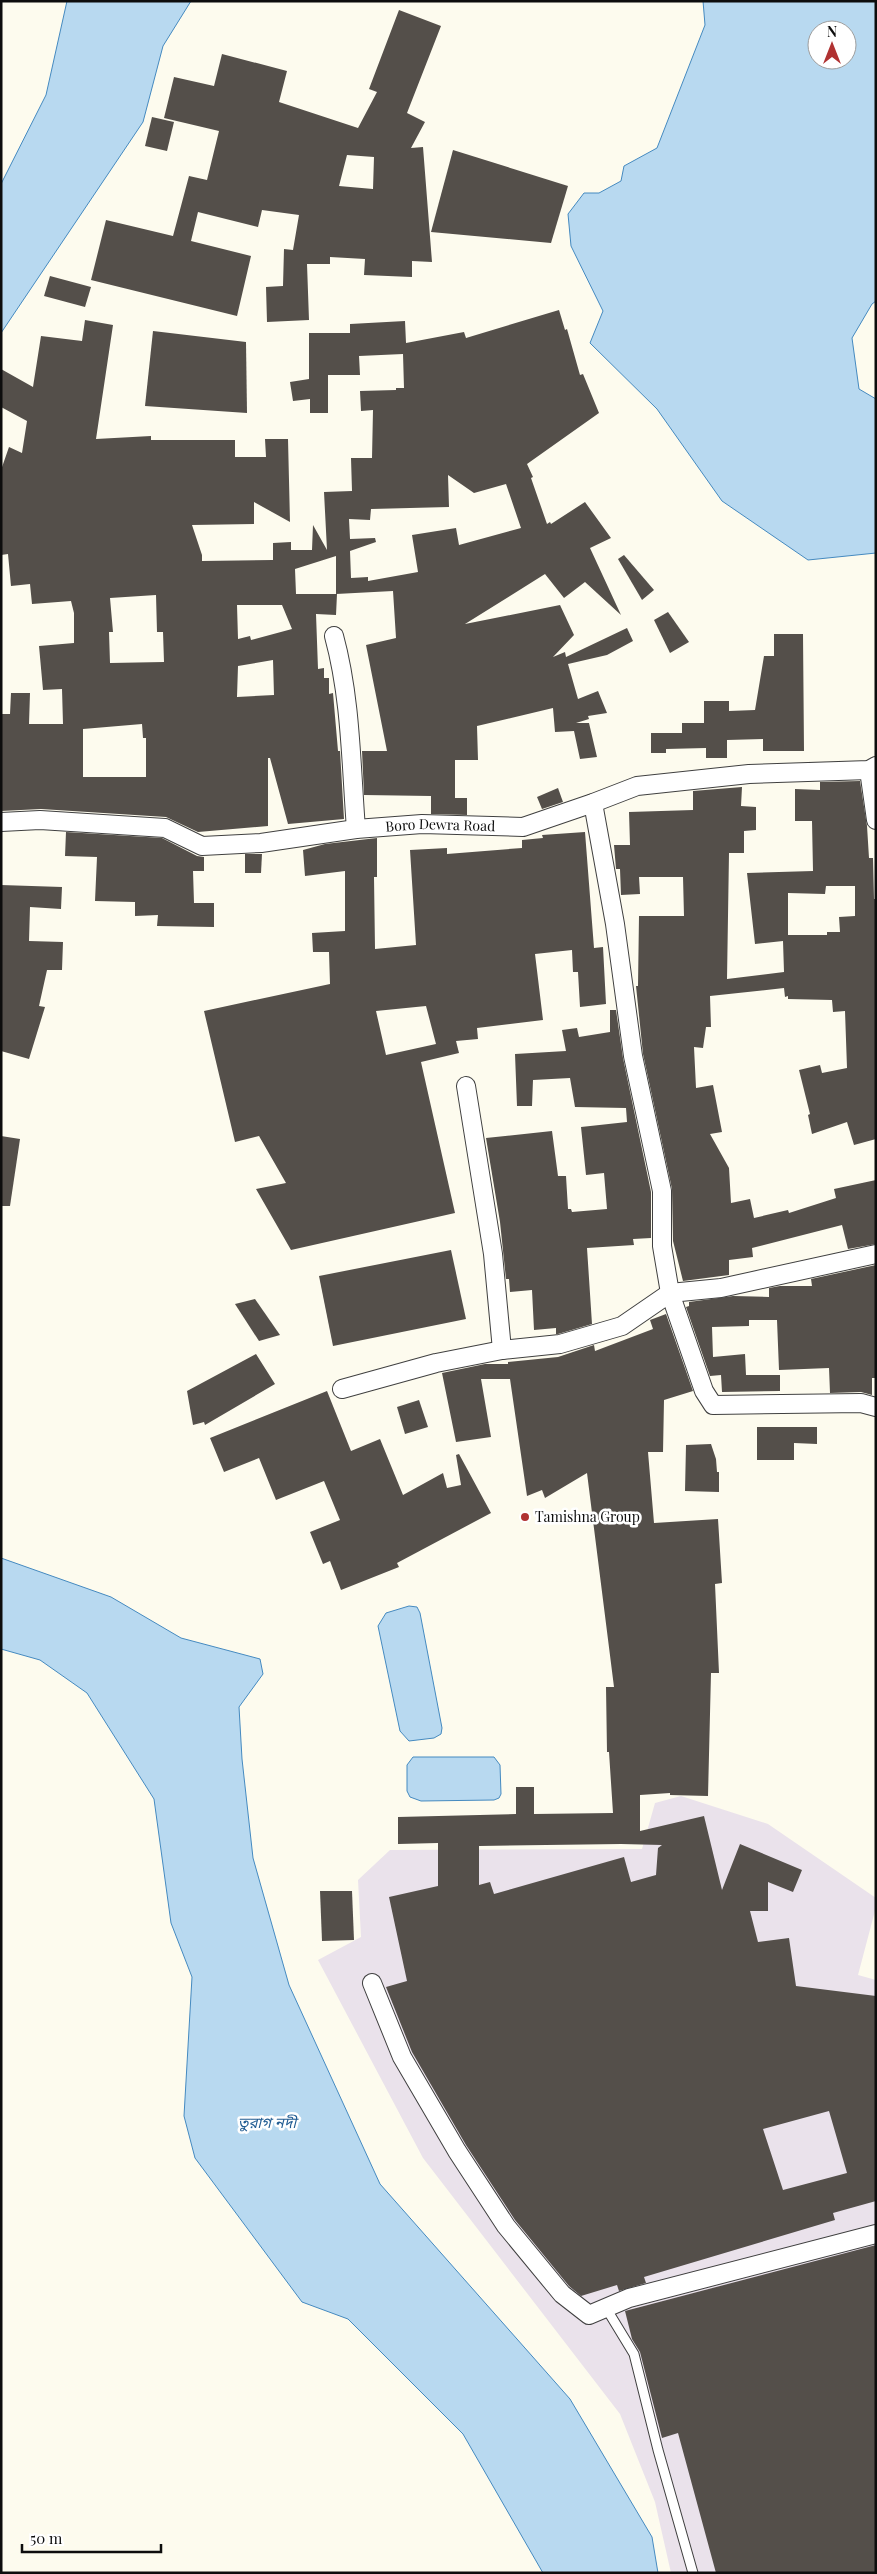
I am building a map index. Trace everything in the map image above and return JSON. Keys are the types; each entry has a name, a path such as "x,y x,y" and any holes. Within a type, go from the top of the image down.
{"street":[{"path":"334,636 340,660 347,716 356,829"},
{"path":"872,768 876,820"},
{"name":"Boro Dewra Road","path":"1,822 40,820 165,828 202,846 261,843 356,829 422,824 523,827 637,786 749,774 872,768"},
{"path":"593,803 615,924 633,1056 662,1191 662,1246 670,1293 704,1391 713,1405 861,1403 876,1407"},
{"path":"466,1086 493,1254 502,1350"},
{"path":"342,1389 436,1363 502,1350 560,1344 622,1326 670,1293 721,1288 876,1254"},
{"path":"372,1983 402,2057 457,2151 506,2226 562,2294 589,2315 629,2298 876,2234"}],"lane":[{"path":"606,2308 634,2354 658,2450 693,2573"}],"shaded area":[{"path":"681,1796 768,1824 876,1898 876,1907 858,1975 876,1980 876,2573 671,2573 655,2502 620,2414 423,2158 318,1960 361,1937 358,1880 390,1850 642,1849 655,1803"}],"water":[{"path":"67,1 191,1 163,46 143,122 1,333 1,184 46,95"},
{"path":"703,1 876,1 876,301 872,304 852,338 859,389 876,399 876,553 808,560 722,501 657,409 590,343 603,311 571,246 568,214 584,193 599,193 621,181 624,166 657,148 705,25"},
{"name":"তুরাগ নদী","path":"1,1558 111,1597 181,1638 260,1659 263,1674 239,1707 242,1759 253,1858 289,1985 380,2184 570,2399 652,2537 658,2573 543,2573 463,2434 348,2319 302,2302 195,2158 184,2116 192,1977 171,1923 154,1799 87,1693 40,1660 1,1649"},
{"path":"409,1606 417,1607 420,1613 442,1728 441,1734 434,1738 409,1741 400,1731 378,1626 386,1613"},
{"path":"413,1757 494,1757 500,1765 501,1794 499,1798 494,1800 421,1801 410,1797 407,1791 407,1765"}],"building":[{"path":"399,10 441,26 407,113 425,122 411,148 423,147 432,262 412,261 412,277 364,275 365,259 330,257 330,264 307,264 309,320 267,322 266,287 283,286 284,249 293,250 299,215 262,210 258,227 198,212 191,241 251,256 237,316 91,280 106,220 173,236 189,176 207,180 219,131 164,118 174,77 214,86 222,54 287,71 279,102 358,128 377,92 369,89","holes":["347,155 374,157 373,189 339,186"]},
{"path":"152,117 174,122 167,151 145,146"},
{"path":"453,150 568,186 551,243 431,232"},
{"path":"50,276 91,287 85,307 44,296"},
{"path":"559,310 565,330 567,329 580,375 583,374 599,413 527,464 533,477 531,478 547,524 550,522 551,524 585,502 611,538 590,548 621,615 585,582 564,598 545,574 465,624 560,605 574,635 553,657 565,652 566,657 627,628 633,641 607,655 568,664 578,699 598,691 607,713 588,716 589,719 576,723 589,723 597,757 580,759 574,731 555,732 553,708 477,726 478,760 455,760 455,798 467,798 467,815 431,814 431,796 364,795 362,751 387,751 366,645 396,638 393,591 336,594 336,615 316,614 318,669 324,668 324,678 329,678 329,694 333,693 338,751 340,751 344,819 288,824 270,758 268,758 268,826 198,832 166,817 41,809 1,811 1,714 10,714 11,693 30,693 29,724 63,724 62,689 43,690 39,646 74,643 74,613 71,601 32,604 30,584 11,586 8,554 1,555 1,470 9,447 22,453 27,421 1,407 1,369 33,387 41,336 82,341 85,320 113,325 96,439 151,436 151,440 235,440 235,457 266,457 265,439 288,439 290,522 254,502 254,524 192,525 202,555 202,561 273,560 273,543 291,542 291,550 312,550 313,525 327,550 324,492 352,491 351,458 372,458 373,410 361,411 360,391 404,388 403,354 359,356 360,375 328,375 328,413 310,413 310,399 293,401 290,382 309,379 309,333 350,333 350,324 405,321 406,343 464,332 466,338","holes":["448,475 474,493 506,484 521,528 459,545 456,528 412,535 418,572 368,581 368,577 351,578 350,551 376,542 375,538 350,539 349,519 370,520 371,509 449,507","336,556 336,594 296,594 295,569","156,595 157,632 163,632 164,662 110,663 109,632 113,632 110,598","237,605 282,605 292,629 251,640 250,636 238,639","273,660 274,695 237,697 238,666","142,724 143,738 146,738 146,777 83,777 83,729"]},
{"path":"153,331 246,342 247,413 145,406"},
{"path":"624,555 654,590 642,600 618,559"},
{"path":"668,612 689,642 670,653 654,620"},
{"path":"774,634 803,634 804,751 763,751 763,739 727,740 727,758 706,758 706,748 666,749 666,753 651,753 651,733 682,733 682,723 704,723 704,701 729,701 729,711 755,710 764,656 774,656"},
{"path":"860,781 867,826 869,858 873,858 874,899 876,899 876,1139 854,1145 847,1122 812,1134 808,1115 810,1114 799,1070 820,1065 822,1073 847,1068 845,1011 833,1012 832,1000 788,999 788,996 785,997 784,988 710,996 711,1027 706,1027 703,1048 694,1047 696,1088 713,1085 722,1132 710,1134 729,1168 731,1203 750,1199 754,1218 788,1210 789,1213 836,1198 834,1189 876,1180 876,1244 848,1249 842,1225 752,1248 753,1257 729,1260 729,1275 683,1281 673,1241 672,1189 643,1054 636,986 638,986 639,916 684,916 683,877 639,877 640,894 621,895 620,869 616,869 614,845 630,845 629,812 693,810 693,791 742,787 741,806 756,807 756,830 744,831 744,853 729,853 727,979 784,972 783,941 755,944 747,873 813,871 812,821 795,821 795,789 820,790 820,782","holes":["826,886 855,886 855,916 839,917 840,932 827,932 827,935 788,935 788,893 825,894"]},
{"path":"558,788 563,802 542,809 537,797"},
{"path":"66,832 162,838 197,856 204,857 204,871 193,871 194,903 214,903 214,927 157,926 158,915 135,916 135,902 95,901 97,857 65,856"},
{"path":"585,832 594,948 603,947 606,1004 580,1007 578,972 573,972 572,950 535,954 543,1020 477,1028 478,1039 456,1041 459,1053 421,1062 455,1213 291,1250 256,1189 286,1183 259,1136 235,1142 204,1011 330,984 329,952 313,952 312,933 345,931 345,871 305,876 303,850 325,844 377,838 377,877 374,877 375,949 416,945 410,850 447,848 447,854 522,848 522,840 543,838 542,835","holes":["426,1006 436,1044 386,1055 376,1011"]},
{"path":"245,854 262,854 261,873 245,873"},
{"path":"1,885 62,887 61,909 30,907 29,941 63,942 62,970 47,970 39,1006 45,1007 29,1059 1,1051"},
{"path":"610,1010 616,1010 623,1058 651,1192 651,1238 633,1239 634,1245 587,1248 592,1324 558,1334 556,1334 556,1328 534,1330 532,1290 510,1292 509,1279 506,1279 500,1222 486,1138 552,1131 558,1176 566,1176 568,1209 571,1209 572,1212 607,1209 604,1173 586,1175 581,1127 627,1122 626,1108 575,1107 570,1078 533,1080 532,1106 517,1106 515,1054 566,1051 562,1030 577,1028 579,1037 610,1032"},
{"path":"1,1136 20,1139 10,1206 1,1206"},
{"path":"451,1250 466,1319 333,1346 319,1276"},
{"path":"876,1265 876,1378 872,1378 872,1395 861,1392 830,1393 829,1368 779,1370 777,1320 749,1320 749,1326 712,1327 713,1357 745,1354 746,1375 780,1375 780,1391 722,1392 721,1375 710,1376 686,1307 689,1306 689,1302 733,1296 769,1297 769,1288 812,1286 811,1279"},
{"path":"255,1299 280,1335 259,1341 235,1304"},
{"path":"666,1314 693,1391 664,1400 663,1452 648,1452 654,1523 718,1519 722,1583 715,1584 719,1673 711,1673 708,1796 670,1795 670,1793 640,1795 640,1831 704,1816 722,1890 740,1844 802,1870 793,1892 768,1882 768,1911 750,1911 758,1942 789,1938 796,1986 876,1996 876,2201 833,2213 835,2220 644,2277 646,2283 619,2291 617,2285 581,2296 569,2286 515,2220 466,2145 412,2052 386,1987 407,1981 389,1897 438,1886 438,1843 398,1844 398,1817 516,1814 516,1787 534,1787 534,1814 613,1813 609,1752 607,1752 606,1687 614,1687 587,1473 545,1498 542,1490 527,1496 510,1379 481,1379 491,1437 456,1442 442,1373 485,1364 508,1364 508,1362 558,1357 594,1345 595,1351 653,1329 650,1320","holes":["662,1845 658,1848 656,1875 631,1882 624,1857 494,1894 490,1882 479,1885 479,1846","829,2111 847,2173 783,2190 763,2129"]},
{"path":"256,1354 275,1384 205,1425 204,1422 193,1425 187,1391"},
{"path":"327,1391 351,1451 380,1439 403,1495 443,1473 447,1488 461,1485 456,1455 459,1454 491,1513 397,1563 399,1567 341,1590 330,1561 323,1564 310,1532 340,1520 324,1481 276,1500 259,1458 224,1472 210,1438"},
{"path":"419,1400 428,1427 405,1434 397,1407"},
{"path":"757,1427 817,1427 817,1444 794,1443 794,1460 757,1460"},
{"path":"711,1444 716,1459 717,1472 719,1472 719,1492 685,1491 686,1445"},
{"path":"320,1891 352,1891 354,1940 322,1941"},
{"path":"876,2245 876,2573 716,2573 678,2433 662,2438 640,2352 632,2339 625,2311"}],"place":[{"name":"Tamishna Group","path":"525,1517"}]}
